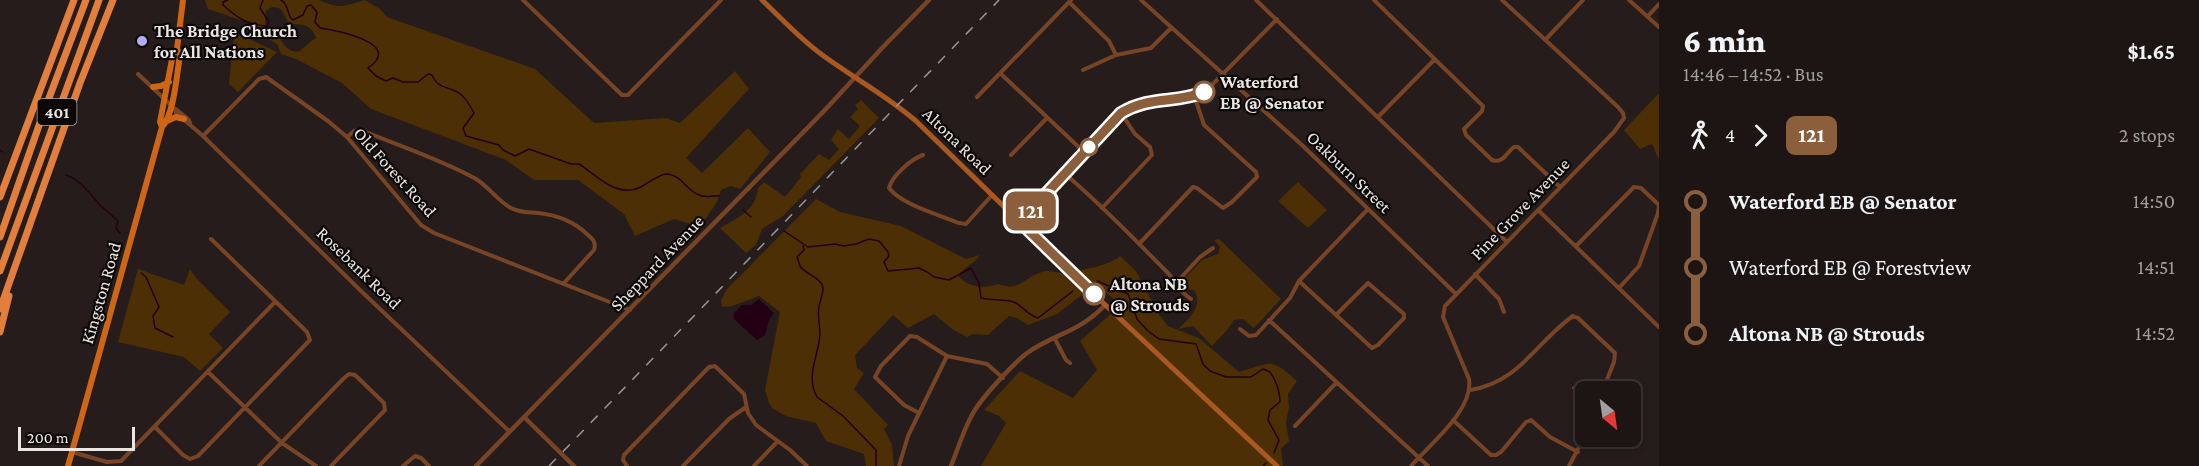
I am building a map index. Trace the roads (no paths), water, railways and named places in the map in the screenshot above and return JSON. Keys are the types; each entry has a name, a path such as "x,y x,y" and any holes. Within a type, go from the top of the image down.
{"highway":[{"name":"401","path":"0,197 74,0"},
{"name":"401","path":"0,237 86,0"},
{"name":"401","path":"0,271 99,0"},
{"name":"401","path":"0,309 80,83 113,0"},
{"path":"0,192 9,171"},
{"path":"0,332 16,266"}],"main road":[{"name":"Kingston Road","path":"68,466 162,127 160,123 171,105 169,82 173,54 177,49 183,0"},
{"name":"Altona Road","path":"762,0 808,44 906,112 1105,305 1277,466"},
{"name":"Kingston Road","path":"162,127 167,122 171,105 180,55 177,49"},
{"path":"153,87 169,82"},
{"path":"167,122 176,117 187,121"}],"street":[{"path":"523,0 622,95 628,95 721,0"},
{"name":"Sheppard Avenue","path":"476,466 929,0"},
{"name":"Oakburn Street","path":"1140,0 1303,147 1456,294"},
{"path":"1256,0 1506,241"},
{"path":"1374,0 1483,106 1482,111 1464,129 1466,135 1497,162 1501,161 1514,147 1518,147 1560,187"},
{"name":"Pine Grove Avenue","path":"1470,390 1469,379 1443,317 1445,306 1614,132 1624,118 1618,107 1502,0"},
{"path":"1545,40 1583,0"},
{"path":"1629,0 1659,27"},
{"path":"977,97 1070,1 1109,41 1116,55"},
{"path":"1648,16 1659,4"},
{"path":"1020,222 1121,113 1135,104 1194,95 1209,89 1277,19"},
{"path":"1083,70 1116,55 1151,48 1171,28"},
{"path":"1378,117 1435,59"},
{"path":"1000,73 1084,152"},
{"name":"Rosebank Road","path":"138,74 509,431"},
{"name":"Old Forest Road","path":"203,136 259,79 266,77 347,137 421,225 434,233 630,310"},
{"path":"1139,244 1192,187 1197,188 1222,208 1232,202 1257,177 1256,172 1204,125 1194,95"},
{"path":"1102,208 1152,155 1150,147 1135,134 1121,113"},
{"path":"1011,155 1047,118"},
{"path":"347,137 354,131 361,130 456,169 489,188 511,208 549,215 579,225 596,245 564,283"},
{"path":"923,155 910,162 890,182 889,188 893,194 917,206 966,224 992,195"},
{"path":"1065,174 1139,244 1177,282 1180,291 1191,300"},
{"path":"1576,246 1634,187 1644,190 1659,205 1659,213 1640,266 1619,288"},
{"path":"1240,329 1249,336 1256,335 1290,298 1299,281 1368,209"},
{"path":"1538,210 1659,327"},
{"path":"155,427 183,455 190,459 198,456 310,339 307,332 211,239"},
{"path":"1177,282 1200,257 1213,248"},
{"path":"1475,274 1499,299 1504,312"},
{"path":"1299,281 1336,315 1372,348 1378,345 1404,318 1404,314 1368,283 1336,315"},
{"path":"72,452 107,462 121,461 275,302"},
{"path":"951,466 971,415 1003,378 1028,352 1092,318 1105,305"},
{"path":"1411,466 1464,406 1470,390 1495,382 1512,373 1573,316 1578,318 1615,353 1606,381"},
{"path":"1269,320 1428,466"},
{"path":"919,413 904,405 875,377 875,374 910,336 916,337 947,356 981,362 992,367 1003,378"},
{"path":"1055,339 1066,360 1070,363"},
{"path":"899,466 908,436 947,356"},
{"path":"627,466 623,460 624,455 709,367 715,366 744,394 748,413 756,425 807,466"},
{"path":"208,372 282,443 316,466"},
{"path":"259,466 343,379 349,374 355,375 384,404 385,410 331,466"},
{"path":"1295,426 1336,382"},
{"path":"683,466 729,419 746,407"},
{"path":"524,417 574,466"},
{"path":"1453,420 1491,455 1496,456 1501,452 1529,420 1550,437 1578,452"},
{"path":"754,466 778,441"},
{"path":"1569,466 1580,447"},
{"path":"403,466 415,456 421,458 429,466"}],"waterway":[{"path":"228,0 223,2 223,5 238,17 249,23 267,26 269,22 260,8 263,0"},
{"path":"281,0 293,20 303,15 307,6 311,5 317,12 315,22 320,28 351,35 373,45 378,51 377,59 368,68 376,76 386,81 393,78 403,82 418,82 428,74 432,75 440,85 459,93 474,113 463,128 466,136 499,145 503,150 515,156 529,149 571,164 579,164 608,184 624,190 641,187 656,177 666,174 675,176 693,192 700,195 719,196"},
{"path":"66,175 80,183 118,221 116,228 120,233"},
{"path":"743,210 751,217"},
{"path":"784,231 808,247 835,244 844,246 869,239 879,241 888,252 889,256 884,262 888,271 919,268 934,277 949,280 971,268 979,283 981,298 1013,301 1038,318 1073,291"},
{"path":"803,246 804,250 797,257 800,266 820,281 823,288 818,310 819,342 812,373 814,389 817,397 843,416 876,450 876,466"},
{"path":"141,273 146,277 159,307 153,316 155,328 173,337"},
{"path":"1097,281 1128,294 1137,319 1159,339 1196,344 1203,364 1210,371 1226,377 1251,377 1263,369 1270,372 1278,386 1280,398 1280,402 1270,410 1268,420 1279,440 1274,453"},
{"path":"1263,466 1266,463"}],"railway":[{"path":"549,466 999,0"}],"place":[{"name":"The Bridge Church for All Nations","path":"142,41"},
{"name":"Waterford EB @ Senator","path":"1204,92"},
{"name":"Altona NB @ Strouds","path":"1094,294"}]}
